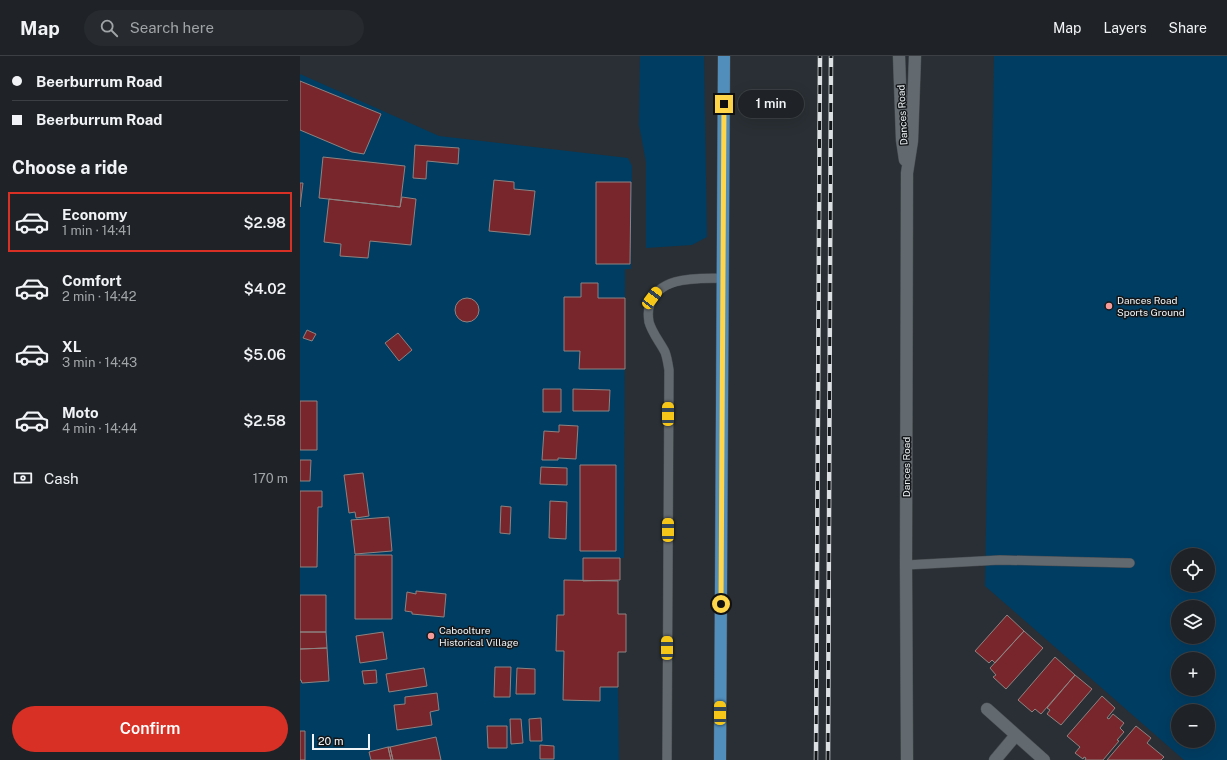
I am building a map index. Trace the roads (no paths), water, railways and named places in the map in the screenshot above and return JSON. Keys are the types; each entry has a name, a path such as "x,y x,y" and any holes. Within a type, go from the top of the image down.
{"main road":[{"path":"720,760 724,56"}],"street":[{"name":"Dances Road","path":"899,56 902,140 907,174"},
{"name":"Dances Road","path":"907,760 907,174 912,141 915,56"},
{"path":"987,709 1044,760"},
{"path":"995,760 1016,735"}],"lane":[{"path":"667,760 669,370 665,353 656,339 649,322 648,309 652,298 659,289 672,282 723,278"},
{"path":"906,565 1000,560 1130,563"}],"railway":[{"path":"816,760 820,56"},
{"path":"828,760 831,56"}],"place":[{"name":"Dances Road Sports Ground","path":"1109,306"},
{"name":"Caboolture Historical Village","path":"431,636"}]}
